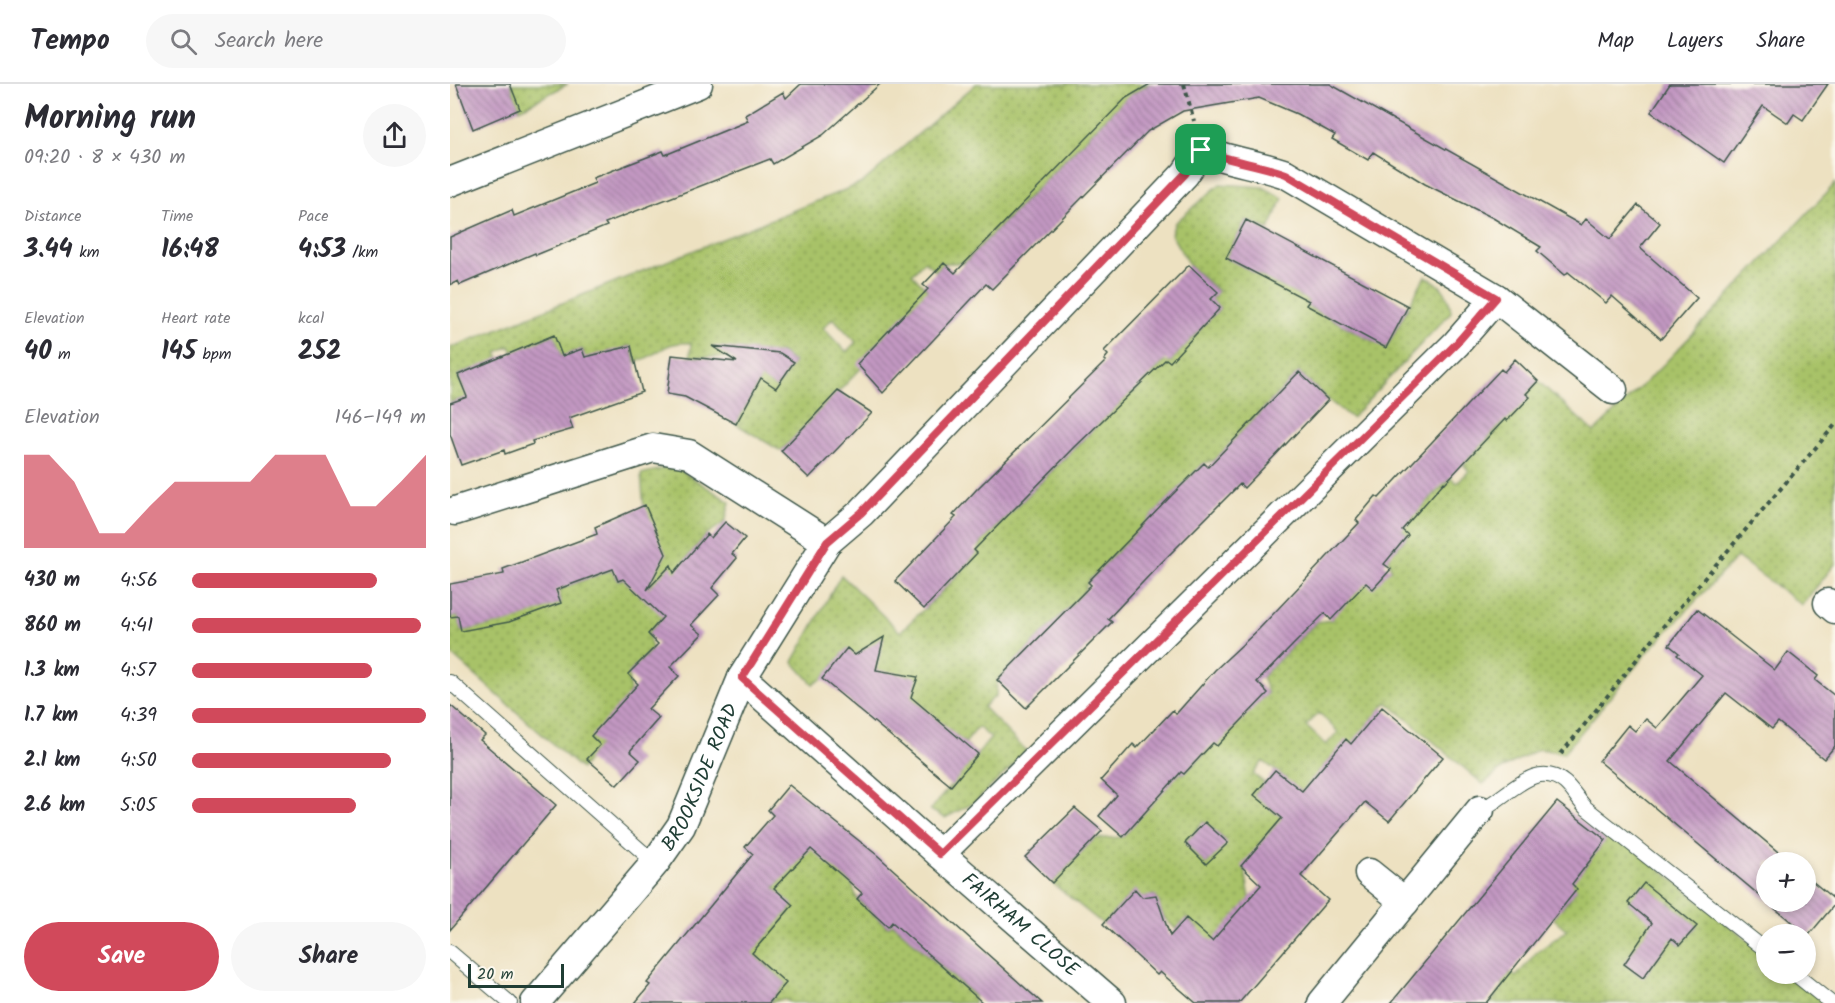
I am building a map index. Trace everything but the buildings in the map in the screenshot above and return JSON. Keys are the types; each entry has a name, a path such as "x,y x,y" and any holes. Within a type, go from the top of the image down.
{"street":[{"path":"453,173 698,84"},
{"path":"1201,150 1230,161 1257,164 1286,174 1496,298 1613,390"},
{"name":"BROOKSIDE ROAD","path":"535,1003 655,863 681,826 742,678 827,542 861,513 1177,183 1201,150"},
{"path":"940,854 1448,352 1496,298"},
{"path":"455,511 652,448 672,449 689,454 827,542"},
{"name":"FAIRHAM CLOSE","path":"742,678 1112,1003"},
{"path":"1322,1003 1479,810"},
{"path":"1369,873 1404,902"}],"lane":[{"path":"450,682 655,863"},
{"path":"1479,810 1496,803 1534,776 1546,774 1563,781 1586,808 1756,942"},
{"path":"450,952 510,1003"},
{"path":"1807,984 1831,1003"}],"path":[{"path":"1184,84 1201,150"},
{"path":"1546,774 1661,629 1835,425"}],"green space":[{"path":"510,84 568,84 520,109"},
{"path":"976,84 1150,84 1131,95 1109,115 964,263 944,263 936,271 924,261 912,274 928,290 867,354 869,360 781,451 736,424 759,382 746,375 752,363 739,357 690,357 691,343 668,346 635,362 631,346 588,367 582,349 564,356 570,371 507,393 504,385 484,392 486,399 463,406 461,399 450,403 450,348 862,183","holes":["833,318 856,342 846,352 823,328","554,335 567,369 554,375 541,340","510,346 524,380 510,386 497,352","780,352 794,362 776,388 762,378","472,369 483,395 470,402 458,375"]},
{"path":"1220,184 1263,187 1283,198 1269,229 1246,220 1226,258 1308,300 1307,306 1386,348 1425,276 1436,282 1443,290 1451,312 1352,418 1328,400 1299,372 1215,460 1204,463 1088,582 1082,594 997,680 996,696 983,707 1027,752 974,803 945,818 930,810 991,738 978,727 959,751 870,668 881,650 878,646 860,659 847,649 822,679 813,684 793,662 841,575 900,632 957,577 982,542 1099,423 1129,394 1136,391 1164,362 1170,362 1220,308 1211,299 1218,291 1189,265 1171,234 1175,223"},
{"path":"1835,184 1835,564 1802,605 1737,557 1646,654 1564,753 1539,749 1503,768 1483,784 1387,702 1245,870 1250,898 1237,975 1187,918 1176,929 1163,915 1157,898 1153,895 1144,900 1135,890 1103,924 1052,883 1094,839 1123,837 1177,773 1184,774 1268,693 1262,677 1317,622 1331,620 1348,591 1391,569 1386,546 1397,549 1408,535 1400,528 1451,478 1457,483 1469,471 1463,464 1529,397 1526,394 1538,381 1594,432 1664,364","holes":["1319,713 1338,732 1326,745 1306,726","1263,761 1285,778 1275,791 1253,774","1264,783 1284,800 1275,812 1254,795","1203,821 1225,840 1217,850 1195,831","1196,832 1217,853 1206,864 1185,843"]},
{"path":"674,466 730,502 725,522 707,534 685,560 692,569 663,617 648,634 652,649 628,674 630,693 610,734 581,769 450,653 450,617 458,616 461,631 507,622 560,603 560,589 610,570 618,581 649,568 641,474"},
{"path":"1612,830 1756,947 1756,984 1801,984 1825,1003 1490,1003 1504,986 1490,974 1500,964 1516,977 1536,953 1567,930 1546,912 1551,906 1564,906 1577,889 1569,882 1584,868","holes":["1644,884 1657,894 1641,914 1628,903","1670,903 1697,926 1680,945 1654,922","1639,943 1658,957 1644,977 1624,964"]},
{"path":"809,844 852,884 857,899 888,927 893,924 974,996 974,1003 792,1003 783,999 769,1003 786,983 765,964 731,1003 697,1003 793,906 774,888 780,882 776,874"}],"route":[{"path":"1201,150 1230,161 1257,164 1286,174 1496,298 1456,344 940,854 742,678 827,542 861,513 1185,174 1201,150"}]}
